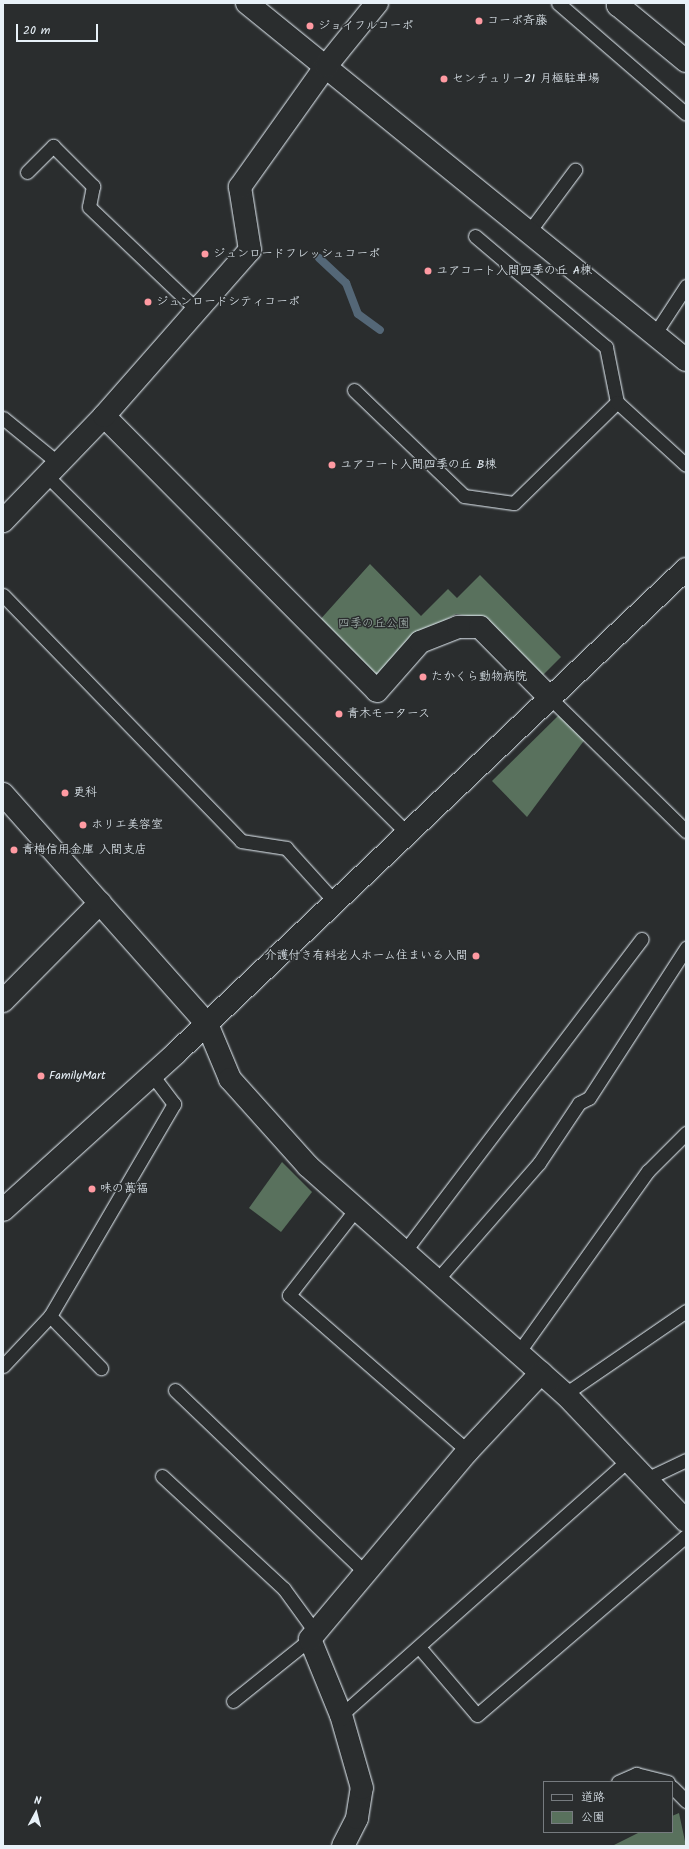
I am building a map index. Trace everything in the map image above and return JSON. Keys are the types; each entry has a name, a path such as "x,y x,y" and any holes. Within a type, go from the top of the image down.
{"street":[{"path":"247,3 326,66 528,233 656,332 686,360"},
{"path":"3,520 51,468 104,416 250,250 240,187 326,66 378,3"},
{"path":"620,3 686,61"},
{"path":"104,416 377,691 420,642 458,626 480,627 549,696"},
{"path":"5,1204 152,1075 207,1024 549,696 686,569"},
{"path":"3,794 207,1024 230,1079 308,1166 565,1394 686,1521"},
{"path":"3,1001 100,903"},
{"path":"343,1846 357,1818 362,1788 341,1714 313,1636 364,1571 468,1451 541,1373"}],"lane":[{"path":"558,3 686,114"},
{"path":"27,172 53,146 93,186 89,207 197,310"},
{"path":"528,233 575,170"},
{"path":"475,236 606,347 617,402 686,465"},
{"path":"656,332 686,286"},
{"path":"354,390 464,496 514,504 617,402"},
{"path":"3,418 407,833"},
{"path":"3,595 241,841 286,848 335,902"},
{"path":"549,696 686,831"},
{"path":"404,1252 642,939"},
{"path":"436,1281 539,1163 579,1103 590,1098 686,948"},
{"path":"3,1366 50,1316 174,1104 152,1075"},
{"path":"518,1353 648,1170 686,1133"},
{"path":"356,1209 289,1295 468,1451"},
{"path":"565,1394 686,1311"},
{"path":"50,1316 101,1368"},
{"path":"175,1390 364,1571"},
{"path":"341,1714 419,1648 628,1460"},
{"path":"646,1479 686,1460"},
{"path":"162,1476 284,1588 313,1636 233,1701"},
{"path":"419,1648 477,1715 686,1536"},
{"path":"620,1781 636,1774 664,1781"},
{"path":"673,1788 686,1801"}],"green space":[{"name":"四季の丘公園","path":"370,564 421,616 448,589 457,598 480,575 561,657 541,677 485,619 456,614 414,638 380,677 372,676 318,622"},
{"path":"561,713 586,738 527,817 492,781"},
{"path":"282,1162 312,1192 281,1232 249,1208"},
{"path":"679,1813 686,1846 612,1846 638,1833 673,1833 673,1816"}],"waterway":[{"path":"319,258 346,283 358,314 380,330"}],"place":[{"name":"コーポ斉藤","path":"479,21"},
{"name":"ジョイフルコーポ","path":"310,26"},
{"name":"センチュリー21 月極駐車場","path":"444,79"},
{"name":"ジュンロードフレッシュコーポ","path":"205,254"},
{"name":"ユアコート入間四季の丘 A棟","path":"428,271"},
{"name":"ジュンロードシティコーポ","path":"148,302"},
{"name":"ユアコート入間四季の丘 B棟","path":"332,465"},
{"name":"たかくら動物病院","path":"423,677"},
{"name":"青木モータース","path":"339,714"},
{"name":"更科","path":"65,793"},
{"name":"ホリエ美容室","path":"83,825"},
{"name":"青梅信用金庫 入間支店","path":"14,850"},
{"name":"介護付き有料老人ホーム住まいる入間","path":"476,956"},
{"name":"FamilyMart","path":"41,1076"},
{"name":"味の萬福","path":"92,1189"}]}
